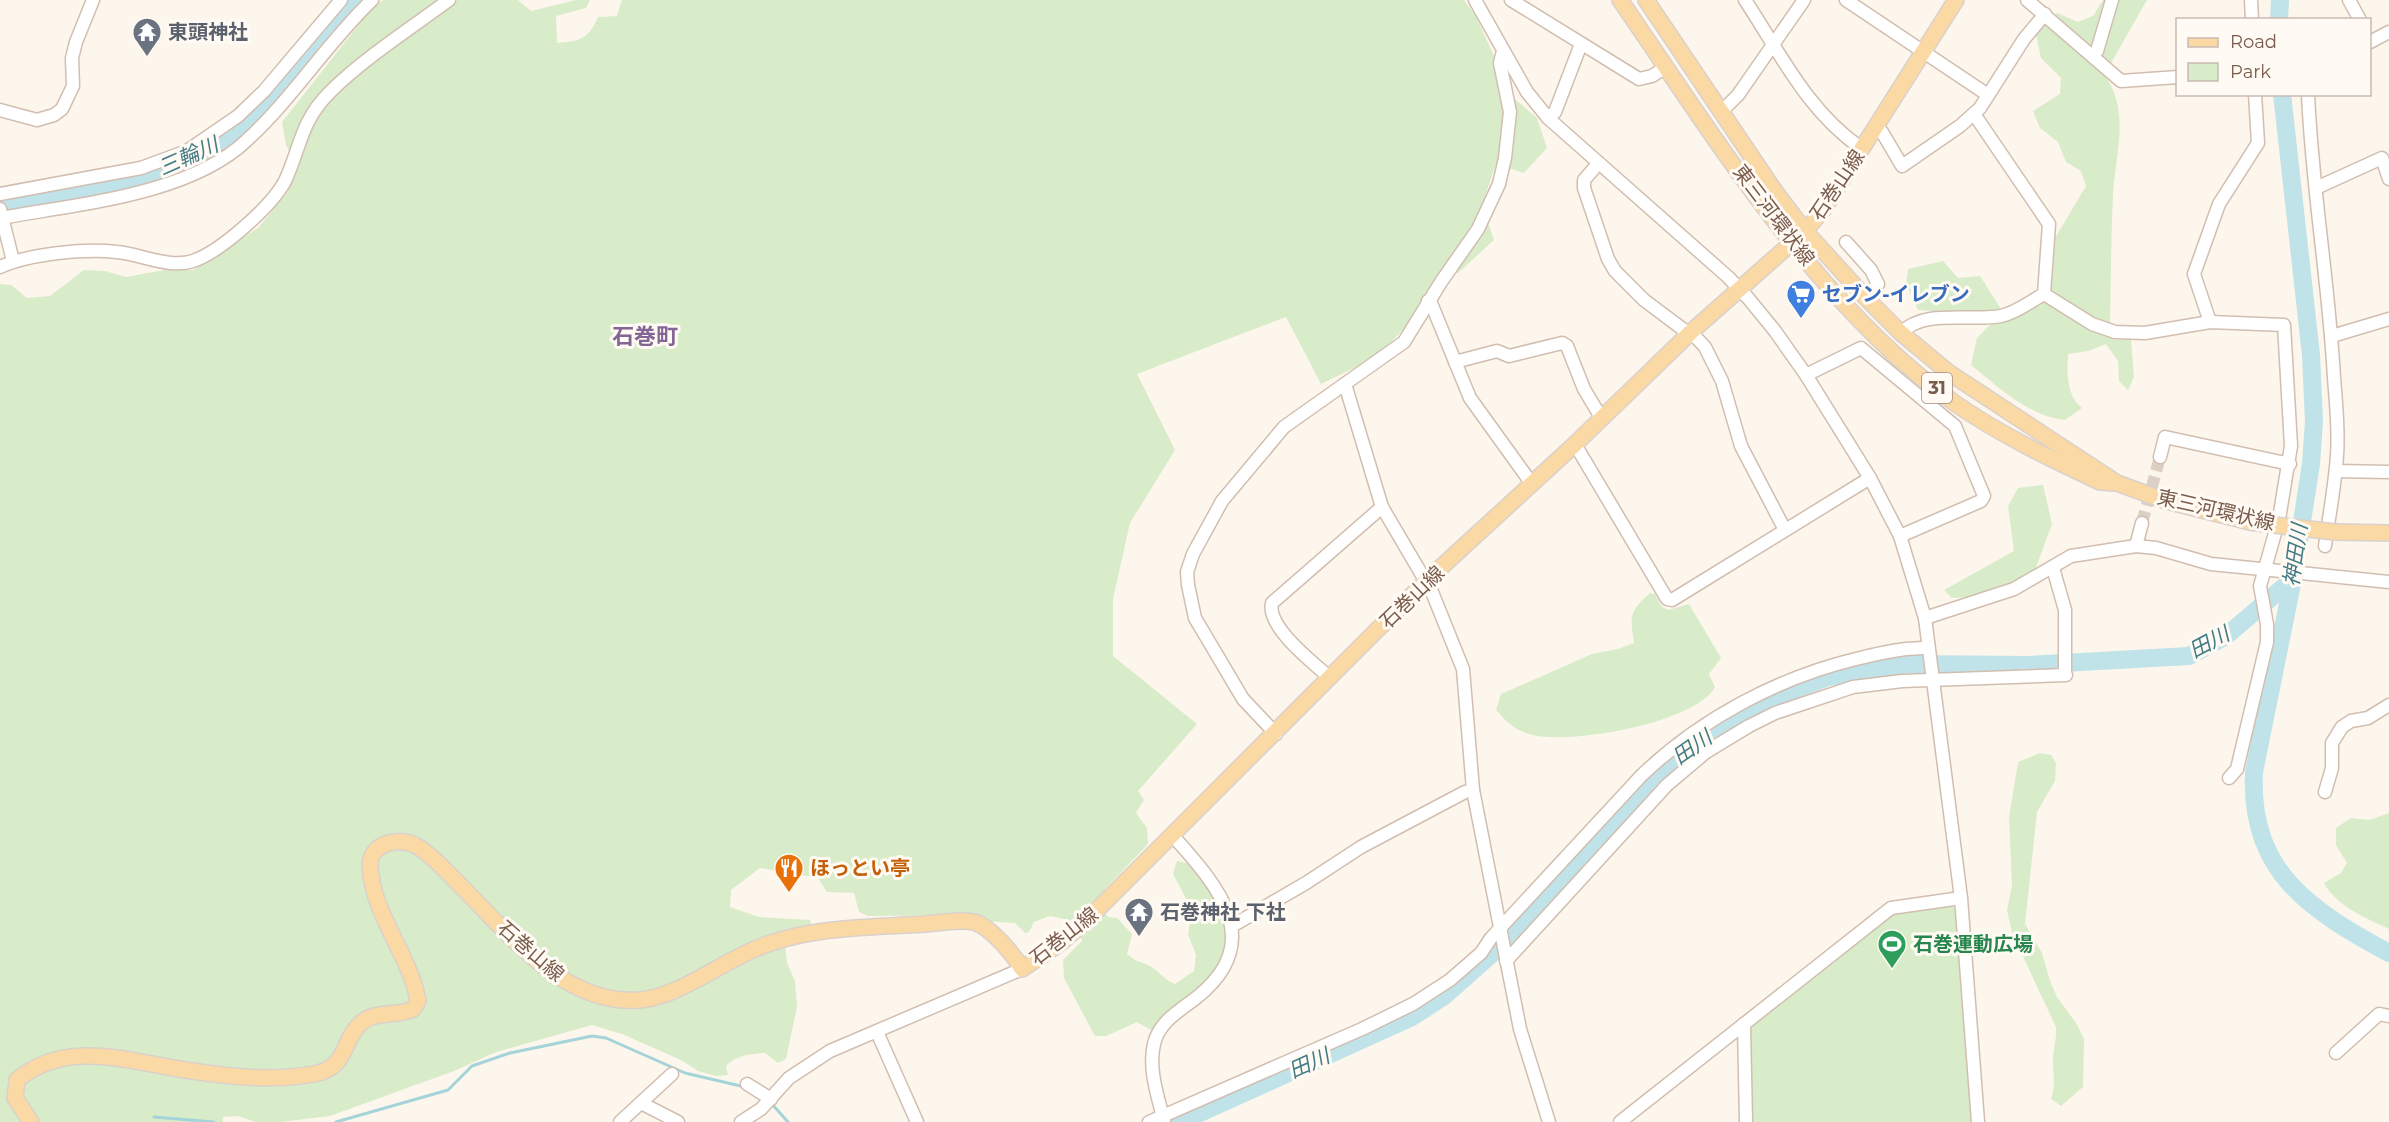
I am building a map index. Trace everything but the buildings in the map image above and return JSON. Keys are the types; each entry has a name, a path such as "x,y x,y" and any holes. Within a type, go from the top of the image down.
{"main road":[{"name":"東三河環状線","path":"1620,0 1791,244 1896,356 1956,404 2040,453 2100,482 2117,483"},
{"name":"東三河環状線","path":"1646,0 1773,190 1805,231 1901,333 1948,372 2117,483 2166,501 2250,522 2335,532 2389,533"},
{"name":"石巻山線","path":"31,1122 15,1098 17,1080 49,1061 62,1057 110,1055 179,1069 251,1078 297,1077 329,1070 340,1059 355,1029 363,1020 413,1009 418,1001 415,984 380,909 370,865 380,847 397,841 416,846 550,972 574,988 600,996 640,1000 679,988 754,949 800,933 882,927 975,922 1005,945 1022,969 1071,935 1276,735 1425,582 1602,419 1691,332 1805,231 1823,210 1956,0"}],"street":[{"path":"0,110 37,120 54,116 62,109 73,86 72,58 76,42 93,0"},
{"path":"0,194 141,168 187,151 238,116 264,91 341,0"},
{"path":"13,261 1,213 137,193 190,174 228,155 262,126 372,0"},
{"path":"0,267 13,261 101,251 174,263 191,262 212,252 269,202 279,189 284,182 301,133 312,113 330,92 449,0"},
{"path":"1475,0 1527,92 1548,118 1597,165 1739,288 1775,331 1806,375 1870,478 1900,536 1925,618 1961,898 1978,1122"},
{"path":"1510,0 1639,79 1652,76 1666,67"},
{"path":"1745,0 1814,107 1832,128 1861,148"},
{"path":"1721,112 1738,95 1804,0"},
{"path":"1846,0 1988,95"},
{"path":"2027,0 2093,54 2121,81 2176,77"},
{"path":"2093,54 2097,51 2112,0"},
{"path":"2251,0 2252,18"},
{"path":"2349,0 2359,18"},
{"path":"1876,127 1882,132 1902,166 1974,114 2024,39 2045,14"},
{"path":"2371,40 2389,32"},
{"path":"1548,118 1555,112 1581,44"},
{"path":"1276,735 1243,699 1195,618 1187,572 1204,532 1222,501 1242,475 1284,428 1404,342 1428,301 1478,230 1499,184 1510,112 1500,63 1503,51"},
{"path":"2210,322 2194,274 2219,204 2258,143 2255,96"},
{"path":"2308,96 2332,336 2337,425 2336,471 2325,546"},
{"path":"1974,114 2049,224 2044,294"},
{"path":"2316,188 2382,158 2389,179"},
{"path":"1597,165 1584,180 1584,188 1608,259 1636,293 1683,330 1691,332 1705,347 1722,381 1741,446 1785,530"},
{"path":"1846,242 1871,270 1878,284 1866,298"},
{"path":"2044,294 2092,324 2115,332 2145,333 2210,322 2284,325 2291,409 2290,464 2279,519 2260,586 2266,614 2265,650 2237,769 2229,778"},
{"path":"1901,333 1912,325 1954,315 1980,318 2006,315 2044,294"},
{"path":"1428,301 1431,303 1470,398 1532,484"},
{"path":"2332,336 2389,319"},
{"path":"1455,362 1497,351 1509,356 1562,343 1567,346 1584,389 1602,419"},
{"path":"1806,375 1861,348 1955,426 1984,496 1981,501 1900,536"},
{"path":"1345,384 1382,507 1425,582 1463,669 1473,790 1521,1029 1549,1122"},
{"path":"2160,457 2165,437 2290,464"},
{"path":"1573,446 1579,452 1667,599 1672,600 1870,478"},
{"path":"2336,471 2389,472"},
{"path":"1330,678 1282,633 1271,608 1272,603 1382,507"},
{"path":"2136,546 2142,523"},
{"path":"1925,618 2014,589 2071,556 2136,546 2156,548 2211,564 2389,582"},
{"path":"1506,959 1637,815 1681,771 1706,752 1766,717 1826,695 1877,684 1932,676 2066,673 2066,610 2053,568"},
{"path":"1149,1122 1164,1119 1362,1029 1431,994 1473,960 1501,933 1641,776 1676,744 1736,707 1808,674 1854,659 1929,650"},
{"path":"2325,792 2332,768 2332,743 2342,727 2351,721 2368,718 2389,705"},
{"path":"1232,926 1306,883 1361,847 1465,792 1473,790"},
{"path":"1164,1119 1152,1060 1154,1043 1161,1026 1198,996 1217,976 1229,957 1233,940 1230,916 1221,898 1173,836"},
{"path":"1620,1122 1891,908 1961,898"},
{"path":"741,1122 771,1099 789,1078 830,1051 1022,969"},
{"path":"2336,1053 2379,1014 2389,1016"},
{"path":"1744,1024 1746,1122"},
{"path":"877,1032 917,1122"},
{"path":"620,1122 672,1074"},
{"path":"747,1084 771,1099"},
{"path":"641,1103 678,1122"}],"green space":[{"path":"384,0 518,0 531,11 576,0 590,0 586,8 556,16 557,43 583,38 591,30 598,17 617,16 622,0 1464,0 1475,15 1497,62 1503,89 1537,118 1547,148 1524,173 1496,164 1482,205 1494,240 1458,273 1438,275 1405,328 1375,358 1321,384 1286,317 1137,374 1175,450 1130,523 1113,599 1113,656 1197,724 1138,791 1144,800 1136,813 1147,828 1148,844 1105,889 1097,904 1108,917 1117,918 1132,934 1127,954 1150,966 1175,984 1194,971 1196,955 1188,934 1192,910 1173,874 1177,861 1190,864 1221,911 1226,929 1226,944 1221,959 1212,973 1201,986 1151,1030 1137,1022 1106,1036 1095,1036 1064,978 1063,960 1082,941 1077,922 1050,916 1034,922 1029,932 1025,933 1015,923 981,921 953,915 868,916 859,912 854,893 827,892 818,878 760,868 731,890 730,907 759,917 810,920 812,927 784,933 787,963 795,981 797,1007 786,1059 778,1063 765,1053 739,1057 726,1066 728,1075 716,1076 698,1071 681,1060 622,1034 592,1025 496,1052 454,1071 330,1116 281,1122 255,1122 238,1116 223,1117 223,1122 0,1122 0,284 11,285 27,298 50,296 84,270 105,271 126,277 164,270 193,270 258,228 288,192 296,163 286,145 282,122 375,4"},
{"path":"2103,0 2147,0 2111,63 2102,72 2117,101 2119,116 2113,196 2110,325 2115,340 2131,340 2134,377 2128,390 2119,381 2118,361 2106,344 2088,351 2068,354 2070,390 2082,408 2065,420 2039,413 2015,400 1971,365 1977,338 1991,324 1989,314 1918,310 1906,284 1908,269 1943,261 1958,278 1980,276 2006,317 2040,299 2049,248 2086,186 2081,171 2066,162 2058,142 2040,128 2033,111 2060,94 2061,78 2041,58 2036,34 2057,13 2078,22 2093,16"},
{"path":"2043,485 2052,524 2034,573 1976,597 1952,598 1944,590 2014,551 2008,506 2018,488"},
{"path":"1650,593 1655,594 1661,606 1668,610 1689,604 1721,658 1709,674 1715,687 1703,700 1658,721 1600,734 1571,737 1529,734 1511,725 1496,710 1501,694 1592,654 1634,643 1633,615 1638,605"},
{"path":"2040,753 2051,755 2056,763 2055,781 2037,812 2025,924 2042,953 2057,997 2076,1023 2084,1039 2083,1087 2061,1106 2051,1099 2054,1085 2053,1061 2056,1027 2012,933 2007,910 2012,886 2009,817 2018,762"},
{"path":"2389,813 2389,929 2344,905 2324,883 2341,873 2347,863 2336,845 2336,828 2351,818 2369,820"},
{"name":"石巻運動広場","path":"1946,904 1957,909 1973,1122 1752,1122 1751,1025 1893,913"}],"waterway":[{"name":"三輪川","path":"0,204 89,189 148,176 204,154 229,138 263,109 355,0"},
{"name":"神田川","path":"2279,18 2280,0"},
{"name":"神田川","path":"2282,96 2311,355 2314,421 2311,464 2293,579 2254,772 2255,807 2262,836 2274,862 2290,884 2334,921 2389,953"},
{"name":"田川","path":"1180,1122 1412,1017 1443,997 1513,935 1652,777 1689,747 1741,715 1793,690 1828,677 1906,664 2028,665 2189,656 2226,636 2293,579"},
{"path":"336,1122 448,1090 472,1066 510,1053 592,1036 606,1038 685,1073 745,1087"},
{"path":"771,1103 788,1122"},
{"path":"154,1117 214,1122"}],"tunnel":[{"path":"2142,523 2160,457"}],"place":[{"name":"東頭神社","path":"147,58"},
{"name":"セブン-イレブン","path":"1801,320"},
{"name":"ほっとい亭","path":"789,894"},
{"name":"石巻神社 下社","path":"1139,938"},
{"name":"石巻運動広場","path":"1892,970"}],"district":[{"name":"石巻町","path":"645,336"}]}
